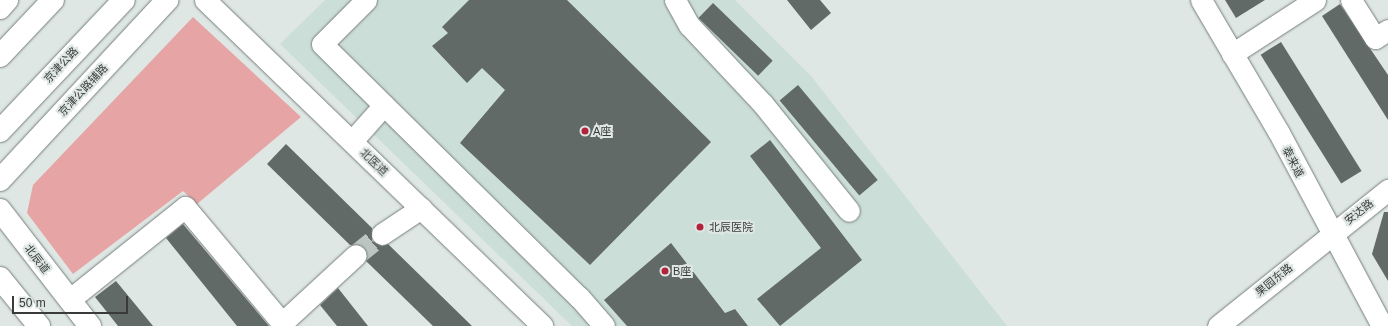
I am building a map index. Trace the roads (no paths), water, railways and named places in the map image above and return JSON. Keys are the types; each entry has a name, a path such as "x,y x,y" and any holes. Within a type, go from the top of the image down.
{"main road":[{"path":"0,8 7,0"},
{"path":"0,56 53,0"},
{"name":"京津公路","path":"0,131 124,0"},
{"name":"京津公路辅路","path":"0,180 167,0"},
{"name":"北辰道","path":"0,210 90,326"},
{"path":"0,278 39,326"}],"street":[{"name":"北医道","path":"205,0 542,326"},
{"path":"366,0 322,44 579,297 604,326"},
{"path":"675,0 689,25 763,104 849,211"},
{"name":"泰来道","path":"1200,0 1278,131 1333,239 1382,326"},
{"path":"1232,54 1315,0"},
{"path":"1351,0 1375,38 1388,30"},
{"path":"352,141 384,105"},
{"name":"安达路","path":"1333,239 1388,190"},
{"name":"安达路","path":"1333,239 1388,199"},
{"path":"69,300 185,207 283,324 356,255"},
{"path":"382,234 420,208"},
{"name":"果园东路","path":"1218,326 1333,239"},
{"name":"果园东路","path":"1239,326 1333,239"}],"tunnel":[{"path":"356,255 382,234"}],"place":[{"name":"A座","path":"585,131"},
{"name":"北辰医院","path":"700,227"},
{"name":"B座","path":"665,271"}]}
